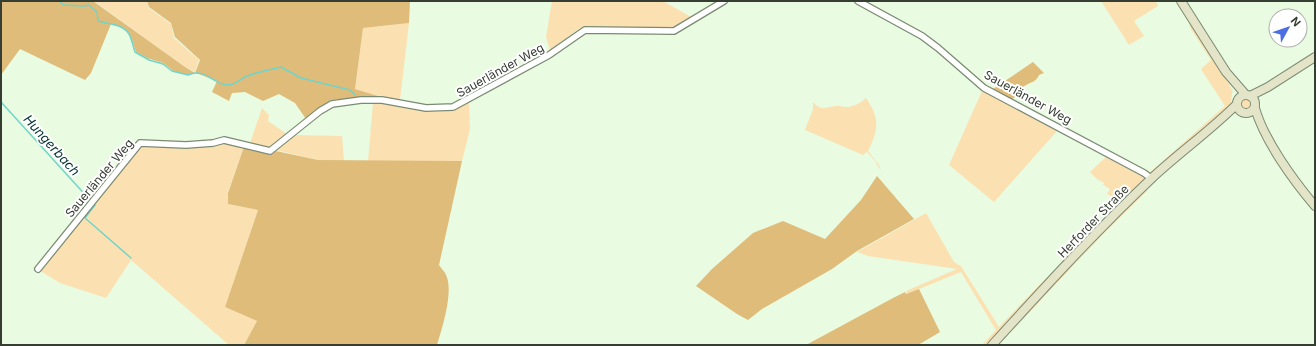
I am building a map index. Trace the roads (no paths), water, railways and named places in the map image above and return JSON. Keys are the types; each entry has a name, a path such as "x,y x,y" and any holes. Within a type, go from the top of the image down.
{"street":[{"name":"Sauerländer Weg","path":"38,269 140,143 186,146 213,143 224,140 270,151 320,111 332,104 361,100 382,100 426,108 453,108 549,55 585,30 674,31 724,1"},
{"name":"Sauerländer Weg","path":"858,1 922,36 984,88 1144,173 1152,179"},
{"path":"1181,1 1226,72 1241,107 1261,128 1294,179 1315,206"},
{"path":"1251,100 1268,87 1315,57"},
{"path":"1226,72 1251,100 1261,128"},
{"path":"1241,107 1241,96 1251,100"},
{"path":"1241,107 1252,112 1251,100"},
{"name":"Herforder Straße","path":"992,345 1107,223 1152,179 1218,122 1241,107"}],"waterway":[{"path":"60,1 63,5 89,5 97,12 98,21 119,26 126,31 130,36 135,52 149,60 163,64 172,71 188,75 199,73 223,84 230,85 245,77 281,67 301,78 350,90 355,95"},
{"name":"Hungerbach","path":"1,102 89,199"},
{"name":"Hungerbach","path":"95,205 85,218 131,258"}]}
